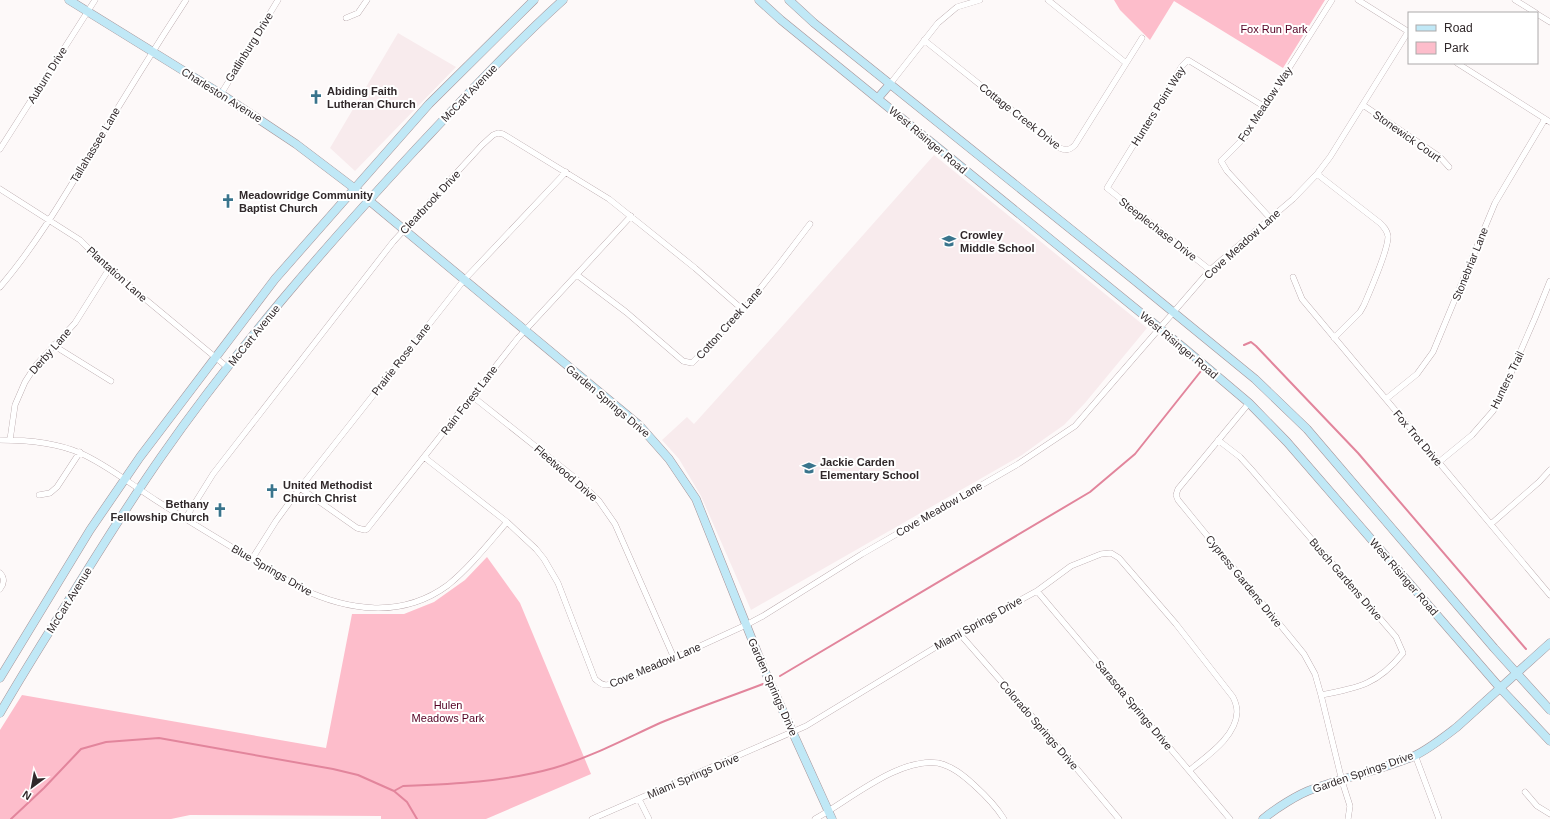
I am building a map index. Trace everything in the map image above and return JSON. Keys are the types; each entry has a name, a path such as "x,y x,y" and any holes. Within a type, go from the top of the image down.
{"main road":[{"name":"Charleston Avenue","path":"69,0 281,133 368,200"},
{"name":"McCart Avenue","path":"0,678 90,530 124,480 285,266 429,104 534,0"},
{"name":"McCart Avenue","path":"0,713 103,544 139,489 162,455 227,367 275,307 368,200 507,54 563,0"},
{"name":"West Risinger Road","path":"760,0 781,20 1160,328 1249,403 1322,481 1501,689 1550,741"},
{"name":"West Risinger Road","path":"789,0 814,23 1255,379 1307,429 1517,674 1550,710"},
{"path":"878,98 890,84"},
{"name":"Garden Springs Drive","path":"368,200 639,425 669,459 696,499 746,625 830,815"},
{"name":"Garden Springs Drive","path":"1263,819 1283,805 1311,789 1342,781 1415,755 1444,737 1501,689 1550,643"}],"street":[{"name":"Auburn Drive","path":"0,149 95,0"},
{"name":"Tallahassee Lane","path":"0,288 19,266 50,220 186,0"},
{"name":"Gatlinburg Drive","path":"220,94 278,0"},
{"path":"346,18 358,13 367,0"},
{"path":"890,84 938,23 961,5 980,0"},
{"path":"1048,0 1126,63"},
{"name":"Fox Meadow Way","path":"1270,218 1227,171 1221,161 1246,136 1332,0"},
{"path":"1358,0 1408,32"},
{"path":"1515,0 1534,12"},
{"path":"1538,14 1550,22"},
{"name":"Cove Meadow Lane","path":"424,457 507,522 544,558 558,582 596,679 601,684 604,686 612,684 674,658 746,625 868,550 991,480 1063,436 1075,426 1210,270 1293,199 1317,174 1330,157 1363,106 1408,32"},
{"name":"Cottage Creek Drive","path":"924,40 1058,147 1066,150 1071,149 1075,145 1142,38"},
{"name":"Hunters Point Way","path":"1107,188 1182,66 1188,60 1265,107"},
{"path":"1459,64 1547,121"},
{"name":"Stonewick Court","path":"1363,106 1440,157 1449,167"},
{"name":"Stonebriar Lane","path":"1386,399 1417,374 1431,356 1495,203 1547,121"},
{"name":"Clearbrook Drive","path":"185,519 213,474 393,242 482,145 498,132 609,199 695,268 742,310"},
{"name":"Prairie Rose Lane","path":"252,559 276,521 300,488 464,280 566,172"},
{"path":"1317,174 1380,223 1388,234 1388,245 1364,305 1360,312 1334,338"},
{"name":"Steeplechase Drive","path":"1107,188 1210,270"},
{"name":"Plantation Lane","path":"0,189 80,240 108,269 227,367"},
{"name":"Rain Forest Lane","path":"300,488 357,528 367,529 525,331 631,216"},
{"name":"Cotton Creek Lane","path":"577,275 626,312 683,361 692,363 742,310 810,224"},
{"name":"Derby Lane","path":"10,440 13,414 18,396 36,365 75,323 108,269"},
{"name":"Fox Trot Drive","path":"1293,277 1302,299 1550,595"},
{"name":"Hunters Trail","path":"1439,462 1472,435 1492,411 1501,396 1550,281"},
{"path":"53,345 112,381"},
{"name":"Fleetwood Drive","path":"472,396 574,477 599,501 615,524 674,658"},
{"name":"Cypress Gardens Drive","path":"1249,403 1178,489 1176,495 1178,500 1304,654 1315,674 1322,695 1342,781 1350,806 1348,819"},
{"name":"Blue Springs Drive","path":"0,440 31,441 52,444 80,452 185,519 300,588 319,597 348,606 372,608 396,607 422,600 446,586 472,562 507,522"},
{"name":"Busch Gardens Drive","path":"1218,440 1240,457 1251,469 1396,637 1403,653 1386,672 1370,683 1352,690 1322,695"},
{"path":"39,495 50,493 57,487 80,452"},
{"path":"1491,524 1539,482 1550,470"},
{"name":"Miami Springs Drive","path":"592,819 793,733 959,633 1037,591 1071,566 1093,556 1111,553 1119,558 1176,624 1233,697 1237,711 1234,725 1225,738 1190,770"},
{"path":"0,590 3,584 2,575"},
{"name":"Sarasota Springs Drive","path":"1037,591 1230,819"},
{"name":"Colorado Springs Drive","path":"959,633 1051,738 1119,819"},
{"path":"1415,755 1439,819"},
{"path":"815,819 830,815 894,771 916,764 938,763 960,772 983,793 1004,819"},
{"path":"1525,792 1537,806 1550,814"},
{"path":"639,799 649,819"}],"shaded area":[{"path":"398,33 456,67 355,171 330,148"},
{"name":"Crowley Middle School","path":"934,155 1147,328 1085,403 1064,425 1022,455 751,610 701,496 679,459 662,440 687,417 694,424"}],"green space":[{"name":"Fox Run Park","path":"1114,0 1325,0 1283,68 1174,1 1150,40 1120,10"},
{"name":"Hulen Meadows Park","path":"487,557 520,603 591,774 486,819 381,819 381,816 190,815 171,819 0,819 0,730 22,695 326,748 352,614 404,614 434,602 465,580"}],"waterway":[{"path":"1244,345 1251,342 1256,346 1358,453 1526,649"},
{"path":"780,676 1090,492 1135,454 1201,371"},
{"path":"11,819 44,788 81,749 106,742 159,738 333,769 358,775 394,791 403,786 498,779 535,773 568,764 660,723 763,684"},
{"path":"394,791 407,802 417,819"}],"place":[{"name":"Abiding Faith Lutheran Church","path":"316,97"},
{"name":"Meadowridge Community Baptist Church","path":"228,201"},
{"name":"Crowley Middle School","path":"949,241"},
{"name":"Jackie Carden Elementary School","path":"809,468"},
{"name":"United Methodist Church Christ","path":"272,491"},
{"name":"Bethany Fellowship Church","path":"220,510"}]}
